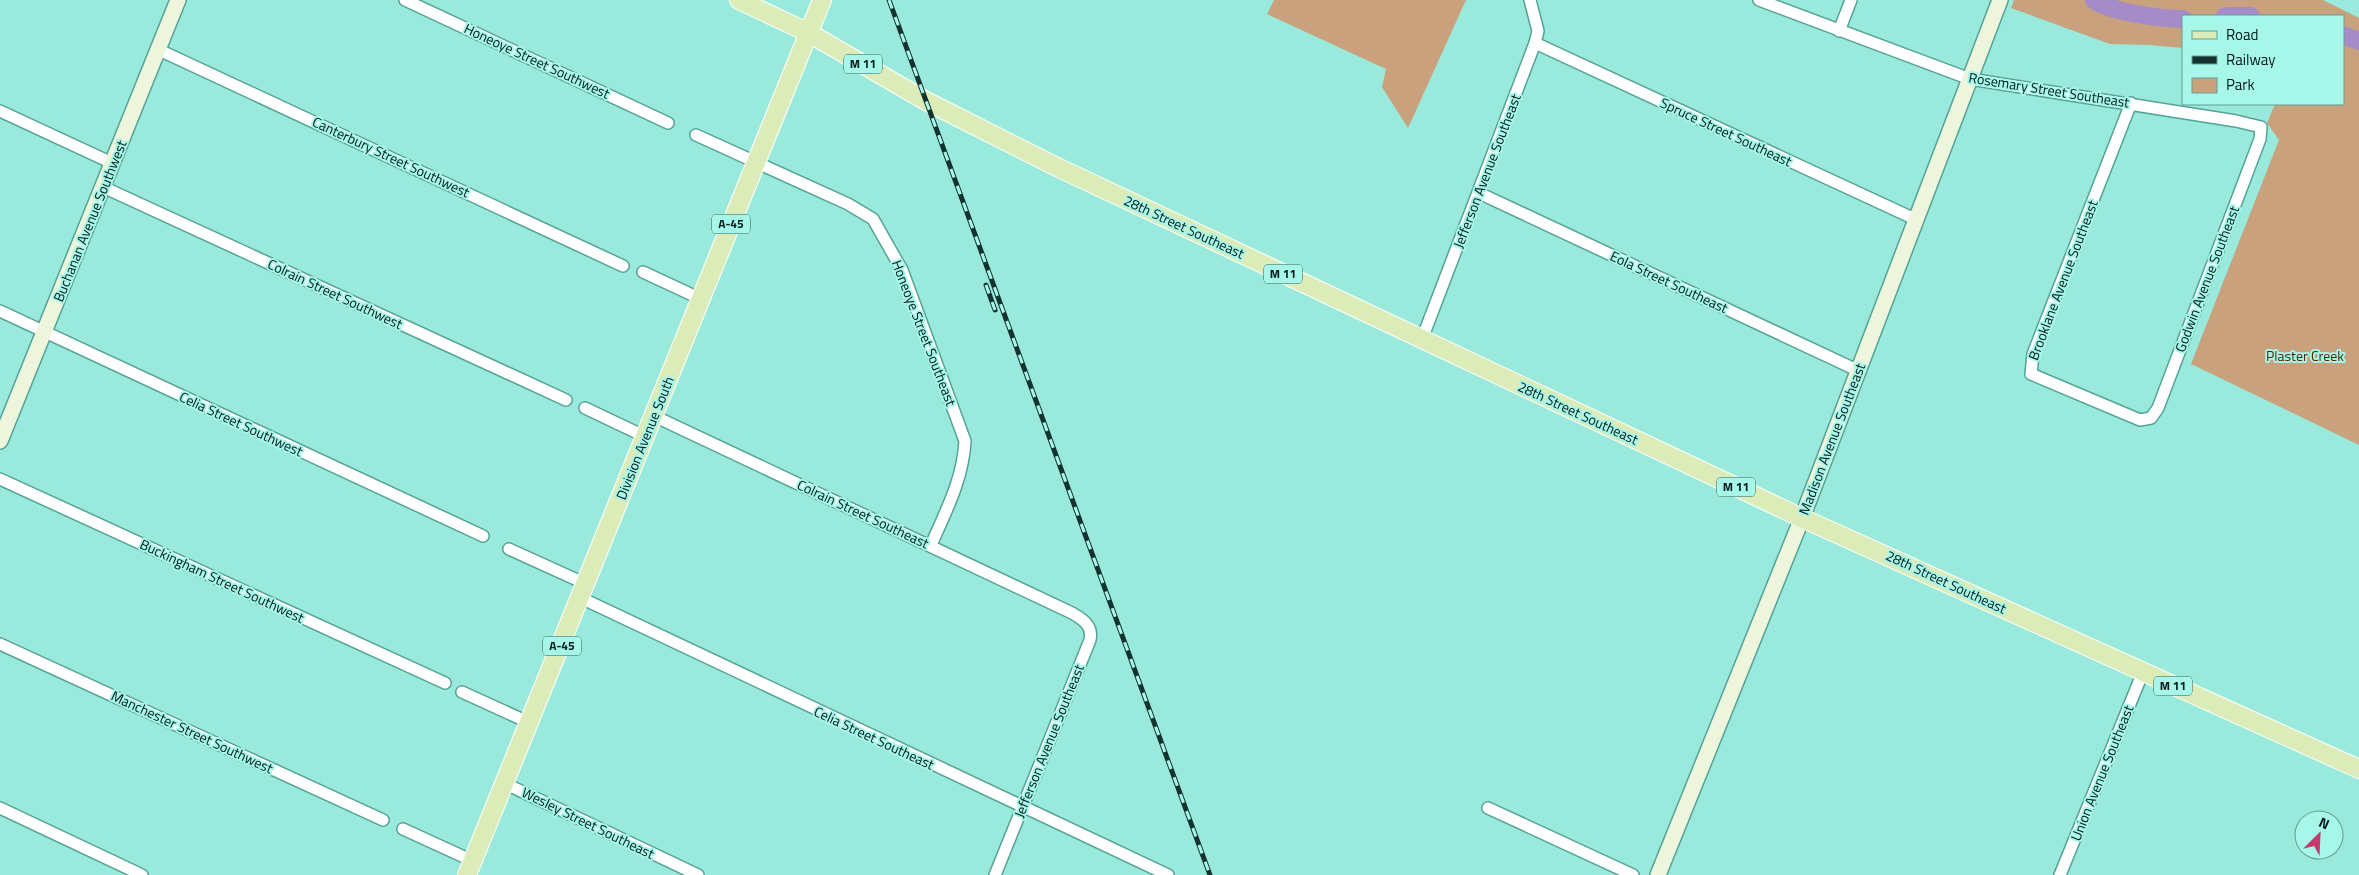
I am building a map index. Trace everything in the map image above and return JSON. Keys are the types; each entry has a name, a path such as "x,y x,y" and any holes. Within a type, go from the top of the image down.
{"main road":[{"name":"M 11","path":"739,0 808,33"},
{"name":"Division Avenue South","path":"470,868 506,784 822,0"},
{"name":"28th Street Southeast","path":"808,33 926,101 998,138 1802,518 2359,769"}],"street":[{"name":"Buchanan Avenue Southwest","path":"0,441 178,0"},
{"name":"Honeoye Street Southwest","path":"405,0 668,123"},
{"name":"Jefferson Avenue Southeast","path":"1422,339 1535,44 1538,31 1530,0"},
{"name":"Rosemary Street Southeast","path":"1759,0 1970,79 2236,120 2261,127"},
{"path":"1839,31 1851,0"},
{"name":"Madison Avenue Southeast","path":"1658,875 1802,518 2000,0"},
{"name":"Spruce Street Southeast","path":"1535,44 1917,220"},
{"name":"Canterbury Street Southwest","path":"157,49 623,266"},
{"name":"Brooklane Avenue Southeast","path":"2131,103 2033,354 2031,374 2140,420"},
{"path":"0,111 112,164"},
{"name":"Godwin Avenue Southeast","path":"2140,420 2151,418 2158,408 2260,139 2261,127"},
{"path":"696,135 755,163"},
{"name":"Honeoye Street Southeast","path":"755,163 848,204 873,219 902,270 965,441 964,464 956,488 931,545"},
{"name":"Colrain Street Southwest","path":"103,187 566,400"},
{"name":"Eola Street Southeast","path":"1478,193 1859,371"},
{"path":"643,272 701,299"},
{"name":"Celia Street Southwest","path":"0,311 483,536"},
{"path":"585,408 646,437"},
{"name":"Colrain Street Southeast","path":"654,416 1072,613"},
{"name":"Buckingham Street Southwest","path":"0,479 445,684"},
{"path":"509,549 584,591"},
{"name":"Celia Street Southeast","path":"584,591 1022,806 1168,875"},
{"name":"Jefferson Avenue Southeast","path":"994,875 1090,640 1090,629 1083,619 1072,613"},
{"name":"Manchester Street Southwest","path":"0,644 383,820"},
{"name":"Union Avenue Southeast","path":"2060,875 2143,672"},
{"path":"462,692 530,723"},
{"name":"Wesley Street Southeast","path":"506,784 698,875"},
{"path":"0,808 142,875"},
{"path":"1488,808 1633,875"},
{"path":"403,829 470,868"}],"green space":[{"path":"1274,0 1466,0 1408,128 1382,87 1386,69 1267,14"},
{"name":"Plaster Creek","path":"2014,0 2323,0 2359,18 2359,445 2191,364 2279,140 2267,123 2275,105 2344,105 2344,15 2182,15 2182,48 2110,44 2011,8"}],"waterway":[{"name":"Plaster Creek","path":"2094,0 2124,11 2162,18 2182,19"},
{"name":"Plaster Creek","path":"2344,35 2359,41"}],"railway":[{"path":"889,0 1210,875"},
{"path":"986,285 995,310"}]}
